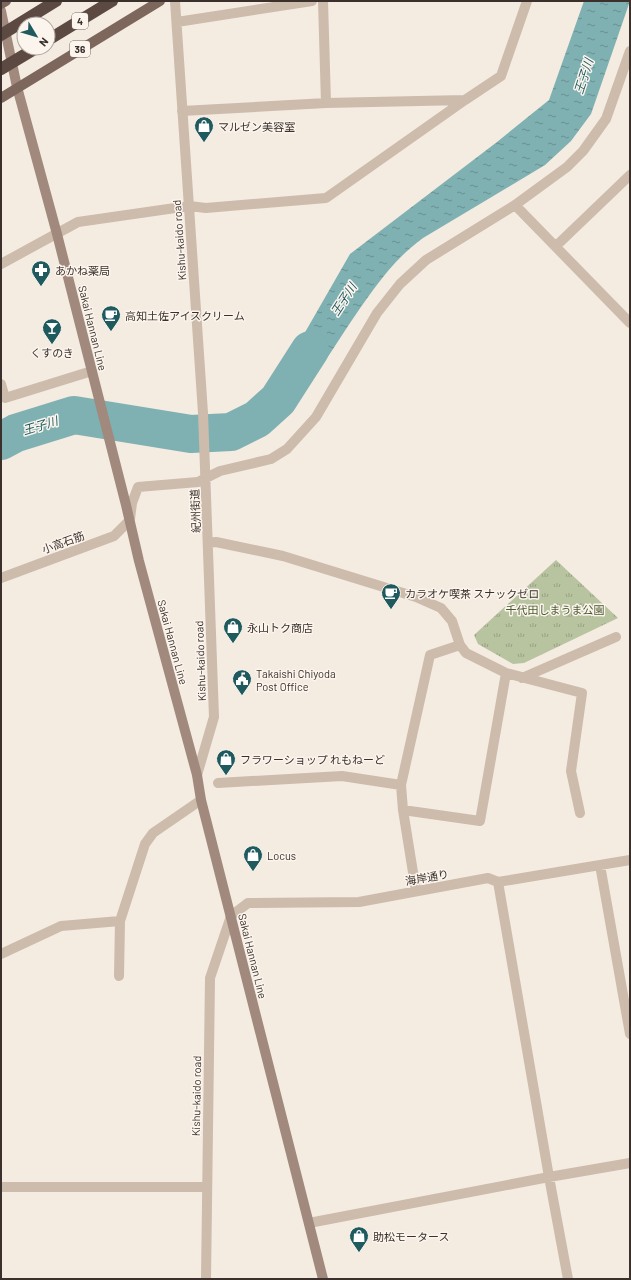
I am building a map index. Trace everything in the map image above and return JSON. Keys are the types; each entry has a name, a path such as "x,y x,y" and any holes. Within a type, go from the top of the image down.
{"highway":[{"path":"1,35 56,1"},
{"name":"4","path":"56,35 112,1"},
{"path":"1,69 23,56"}],"main road":[{"path":"1,4 6,1"},
{"name":"36","path":"1,98 160,1"},
{"name":"Sakai Hannan Line","path":"1,11 17,87 57,234 139,561 198,776 201,800 323,1279"}],"street":[{"name":"Kishu-kaido road","path":"175,1 203,413 206,478"},
{"path":"177,22 312,1"},
{"path":"323,1 326,103"},
{"path":"1,264 78,222 189,206 206,208 326,198 501,76 527,1"},
{"path":"129,521 132,503 138,487 198,482 220,471 271,459 287,449 316,417 377,314 400,284 426,260 515,205 567,167 582,151 606,118 630,51"},
{"path":"182,111 326,103 465,100"},
{"path":"556,246 630,175"},
{"path":"515,205 628,318"},
{"path":"1,384 5,398 92,371"},
{"name":"紀州街道","path":"206,478 208,543"},
{"name":"小高石筋","path":"1,578 114,536 129,521"},
{"path":"208,543 216,542 283,556 416,597 441,608 452,621 460,644 466,653 506,673 582,693 571,771 580,813"},
{"name":"Kishu-kaido road","path":"198,776 214,717 208,543"},
{"path":"522,678 616,637"},
{"path":"416,891 403,810 401,785 430,655 460,644"},
{"path":"403,810 480,821 506,673"},
{"path":"218,783 342,776 401,785"},
{"path":"119,976 120,921 146,844 153,833 201,800"},
{"name":"海岸通り","path":"231,916 248,903 359,902 488,878 498,882 630,860"},
{"path":"600,865 630,1034"},
{"path":"498,882 568,1279"},
{"name":"Kishu-kaido road","path":"206,1279 210,978 231,916"},
{"path":"1,954 61,926 120,921"},
{"path":"309,1222 630,1163"},
{"path":"1,1187 207,1187"}],"green space":[{"name":"千代田しまうま公園","path":"556,560 618,618 524,663 513,664 478,644 474,635"}],"water":[{"path":"584,1 630,1 591,114 571,141 545,165 423,238 411,247 391,268 364,302 303,395 269,395 350,254 497,142 549,100"}],"waterway":[{"name":"王子川","path":"1,441 16,433 74,415 191,434 231,432 257,419 278,400 310,350"}],"place":[{"name":"マルゼン美容室","path":"204,143"},
{"name":"あかね薬局","path":"41,287"},
{"name":"高知土佐アイスクリーム","path":"111,332"},
{"name":"くすのき","path":"52,345"},
{"name":"カラオケ喫茶 スナックゼロ","path":"391,610"},
{"name":"永山トク商店","path":"233,644"},
{"name":"Takaishi Chiyoda Post Office","path":"242,696"},
{"name":"フラワーショップ れもねーど","path":"226,776"},
{"name":"Locus","path":"253,872"},
{"name":"助松モータース","path":"359,1253"}]}
